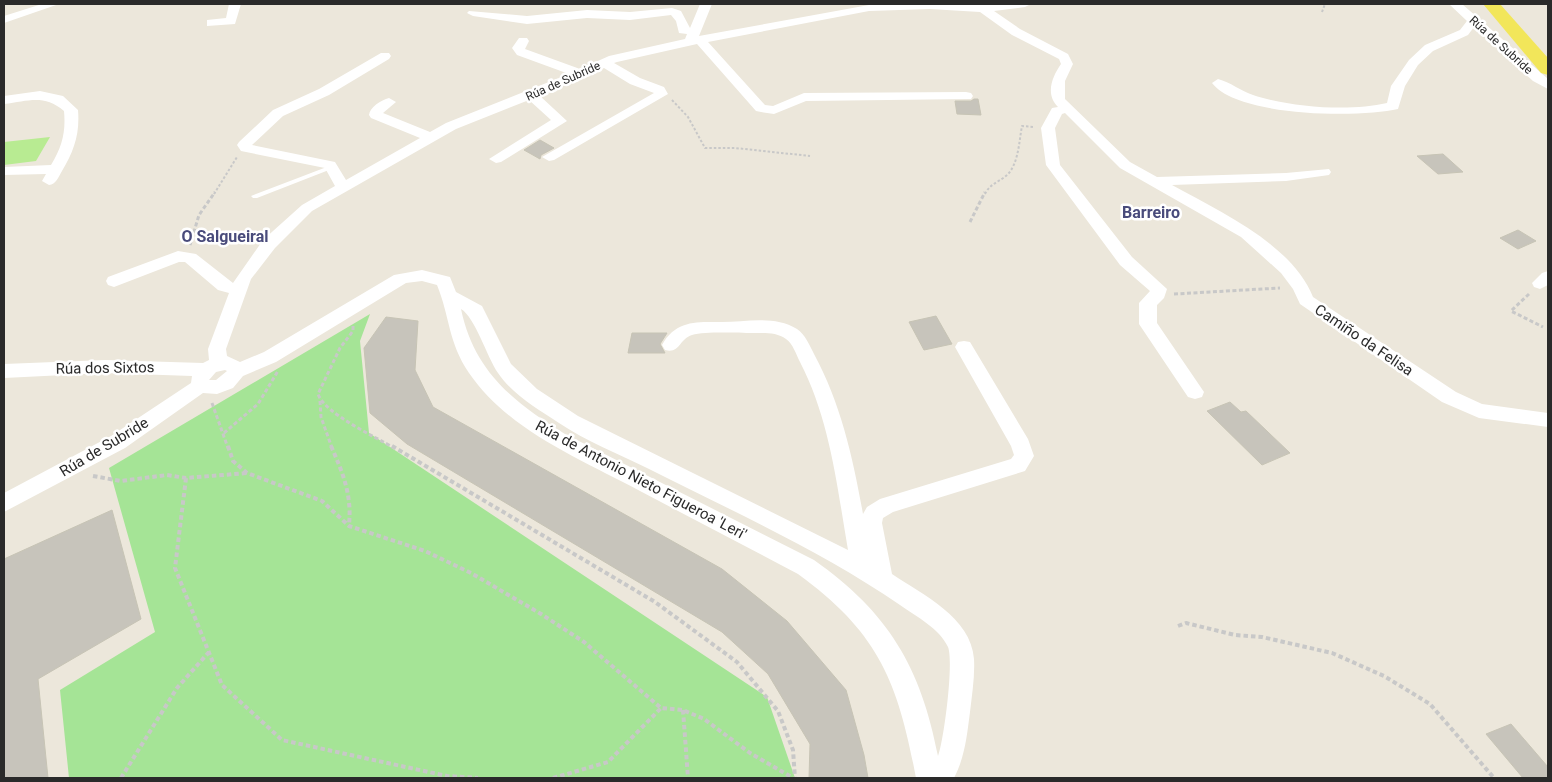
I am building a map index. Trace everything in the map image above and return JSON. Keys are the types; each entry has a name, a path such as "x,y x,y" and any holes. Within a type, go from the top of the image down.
{"main road":[{"path":"1491,4 1548,69"}],"street":[{"path":"4,20 53,4"},
{"path":"211,23 231,20 235,4"},
{"path":"695,38 706,4"},
{"name":"Rúa de Subride","path":"4,503 110,446 215,372 217,349 243,278 269,244 307,208 429,136 605,63 641,51 695,38 870,8 988,7 1025,4"},
{"name":"Rúa de Subride","path":"1455,4 1538,78 1548,84"},
{"name":"Camiño da Felisa","path":"988,7 1016,32 1064,57 1067,64 1058,77 1055,87 1059,100 1066,109 1125,165 1247,233 1287,269 1301,287 1306,300 1330,318 1449,397 1488,413 1548,420"},
{"path":"473,13 527,20 587,14 630,16 672,11 677,13 682,21 683,30 695,38 761,108 767,110 774,110 804,97 966,96"},
{"path":"1218,83 1224,88 1273,104 1351,112 1384,110 1393,106 1398,86 1413,62 1422,54 1464,32 1469,24 1477,23"},
{"path":"523,41 518,48 521,52 553,62 580,74"},
{"path":"344,186 337,180 332,167 324,163 246,148 245,146 278,113 324,92 385,56"},
{"path":"550,157 661,94 659,90 635,81 605,63"},
{"path":"4,100 40,95 58,98 71,110 73,128 68,150 52,175 4,171"},
{"path":"496,159 560,121 531,95"},
{"path":"389,102 376,112 376,115 429,136"},
{"path":"1066,109 1057,111 1048,128 1053,165 1063,181 1080,199 1126,261 1155,284 1159,290 1158,294 1148,303 1148,324 1195,392"},
{"path":"1152,181 1286,177 1324,172"},
{"path":"114,281 178,256 184,256 190,258 224,286 238,290"},
{"name":"Rúa de Antonio Nieto Figueroa 'Leri'","path":"215,372 270,357 400,279 416,274 431,275 444,281 450,296 458,332 470,362 499,397 524,418 558,439 806,567 824,578 861,611 879,632 896,659 908,688 924,745 929,778"},
{"path":"450,296 476,310 488,339 505,369 530,394 571,422 821,546 882,580 942,621 958,642 962,658 958,710 952,752 946,768 939,778"},
{"path":"671,345 674,336 704,327 770,328 782,330 795,337 810,362 825,400 842,460 862,569"},
{"path":"882,580 871,523 874,513 887,505 1018,465 1024,456 1021,445 964,347"},
{"name":"Rúa dos Sixtos","path":"4,371 115,366 215,372"}],"lane":[{"path":"255,196 332,167"}],"path":[{"path":"1322,12 1325,4"},
{"path":"661,94 681,107 705,148 735,148 810,156"},
{"path":"970,222 987,189 1009,173 1017,155 1022,126 1048,128"},
{"path":"184,256 190,252 193,231 199,214 222,183 245,146"},
{"path":"1543,327 1511,311 1544,280"},
{"path":"1158,294 1301,287"},
{"path":"349,526 352,510 351,493 320,417 318,394 340,348 353,331 353,318"},
{"path":"224,433 258,404 281,367"},
{"path":"320,400 329,409 655,602 737,662 778,711 793,750 794,778"},
{"path":"212,403 233,461 247,474 322,501 349,526 425,551 470,573 584,642 661,708 683,710 704,719 750,753 794,778"},
{"path":"88,474 99,479 121,481 167,475 186,478 247,474"},
{"path":"186,478 174,568 222,684 282,740 447,776 478,778"},
{"path":"1178,626 1186,623 1235,635 1262,637 1332,653 1384,676 1430,704 1494,778"},
{"path":"122,778 177,688 209,652"},
{"path":"553,778 608,762 661,708"},
{"path":"683,710 688,778"}],"green space":[{"path":"50,137 36,161 4,165 4,142"},
{"path":"370,314 360,341 369,433 767,697 795,778 69,778 60,690 155,632 109,468"}],"building":[{"path":"978,99 981,115 957,114 955,101 971,101"},
{"path":"540,140 554,148 541,155 540,159 524,150"},
{"path":"1443,154 1463,172 1438,174 1417,156"},
{"path":"1518,230 1536,241 1518,249 1500,238"},
{"path":"936,316 952,344 924,350 909,322"},
{"path":"386,317 418,321 415,370 433,407 722,569 787,621 846,690 864,755 868,778 809,778 810,744 768,674 722,632 407,444 370,413 364,348"},
{"path":"632,333 667,333 660,344 665,353 628,353"},
{"path":"1230,402 1241,412 1246,411 1290,453 1262,465 1207,411"},
{"path":"112,510 141,619 38,679 48,778 4,778 4,559"},
{"path":"1511,724 1548,767 1548,778 1523,778 1486,734"}],"district":[{"name":"Barreiro","path":"1151,212"},
{"name":"O Salgueiral","path":"225,236"}]}
